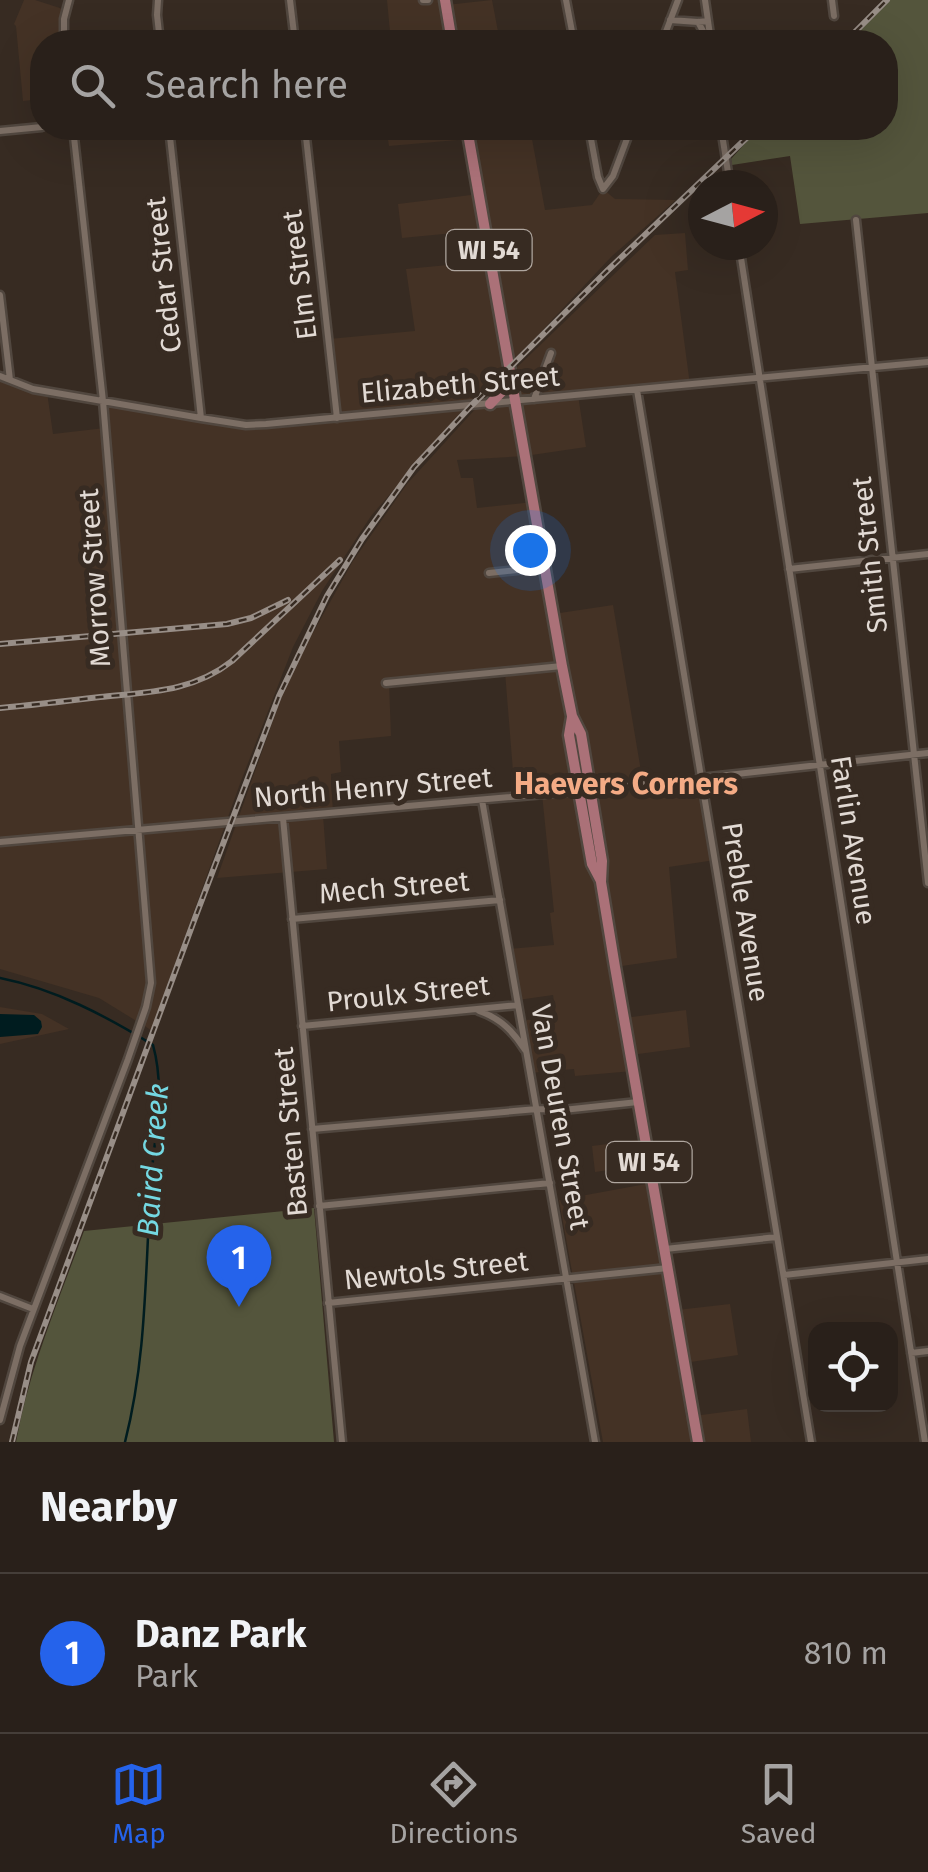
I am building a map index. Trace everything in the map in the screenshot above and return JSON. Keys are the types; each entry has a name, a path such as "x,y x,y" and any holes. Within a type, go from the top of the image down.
{"main road":[{"path":"445,0 450,30"},
{"name":"WI 54","path":"469,140 572,716 569,735 585,790 592,864 601,882 698,1442"},
{"path":"490,404 505,388 510,373"}],"street":[{"path":"64,30 68,0"},
{"path":"158,0 158,30"},
{"path":"290,0 294,30"},
{"path":"566,0 572,30"},
{"path":"666,30 678,0"},
{"path":"705,0 708,30"},
{"path":"832,0 834,16"},
{"path":"670,20 708,21"},
{"path":"698,22 703,30"},
{"path":"0,132 30,128"},
{"name":"Morrow Street","path":"33,1309 140,1024 150,994 151,969 103,401 74,140"},
{"name":"Cedar Street","path":"170,140 201,418"},
{"name":"Elm Street","path":"306,140 338,418"},
{"path":"591,140 603,189 613,176 626,140"},
{"path":"723,140 728,170"},
{"name":"Smith Street","path":"856,220 928,883"},
{"name":"Farlin Avenue","path":"741,260 925,1442"},
{"path":"0,294 10,380"},
{"path":"534,399 551,353"},
{"name":"Elizabeth Street","path":"0,376 33,389 246,425 928,362"},
{"name":"Preble Avenue","path":"637,390 812,1442"},
{"path":"789,569 928,554"},
{"path":"489,574 545,568"},
{"path":"386,683 562,666"},
{"name":"North Henry Street","path":"0,842 482,800 928,754"},
{"name":"Van Deuren Street","path":"482,800 596,1442"},
{"name":"Basten Street","path":"283,818 342,1442"},
{"name":"Mech Street","path":"292,919 500,900"},
{"name":"Proulx Street","path":"302,1026 518,1004"},
{"path":"468,1010 484,1012 502,1022 528,1057"},
{"path":"312,1129 638,1102"},
{"path":"319,1206 550,1183"},
{"path":"664,1249 778,1237"},
{"path":"784,1274 928,1260"},
{"name":"Newtols Street","path":"328,1303 668,1268"},
{"path":"0,1296 33,1309 0,1420"},
{"path":"911,1353 928,1351"}],"shaded area":[{"path":"24,0 66,10 65,30 30,30 30,100 23,101 14,24"},
{"path":"387,0 445,0 446,5 492,0 498,30 390,30"},
{"path":"388,140 458,140 389,146"},
{"path":"469,140 532,140 545,210 592,205 603,189 615,199 676,200 612,256 472,399 371,516 322,591 293,647 151,1030 99,998 0,969 0,376 47,392 53,434 105,428 103,401 246,425 337,418 329,339 415,331 406,269 490,261 485,230 402,238 398,204 479,194"},
{"path":"685,233 688,270 675,272 690,385 578,395 586,447 457,460 461,478 473,478 477,508 533,502 553,614 613,605 643,783 701,777 715,860 669,867 677,958 615,967 624,1018 686,1010 690,1047 631,1055 633,1071 575,1076 574,1069 530,1073 522,1026 527,1020 556,1015 553,995 518,1000 509,949 554,945 550,913 554,912 542,794 515,796 505,672 389,683 391,736 339,741 341,772 331,774 333,814 323,815 327,869 217,878 285,687 353,561 407,484 479,405 515,401 511,373 655,235"},
{"path":"0,1007 42,1014 69,1029 0,1044"},
{"path":"638,1140 643,1165 595,1172 592,1146"},
{"path":"646,1184 668,1311 730,1304 738,1355 677,1364 686,1417 747,1409 751,1442 603,1442 559,1200"}],"green space":[{"path":"887,0 928,0 928,213 800,224 790,156 732,165 731,159 748,140 898,140 898,30 857,30"},
{"path":"314,1208 334,1442 16,1442 37,1361 84,1231"}],"water":[{"path":"0,1014 34,1015 42,1027 38,1034 0,1037"}],"waterway":[{"name":"Baird Creek","path":"0,978 80,1005 153,1045 159,1097 144,1313 138,1377 125,1442"}],"railway":[{"path":"857,30 887,0"},
{"path":"12,1442 31,1362 195,918 279,696 327,596 414,467 607,271 744,140"},
{"path":"0,708 153,692 202,679 232,661 340,560"},
{"path":"0,644 227,624 251,618 288,600"}],"place":[{"name":"Danz Park","path":"239,1307"}],"district":[{"name":"Haevers Corners","path":"626,784"}]}
